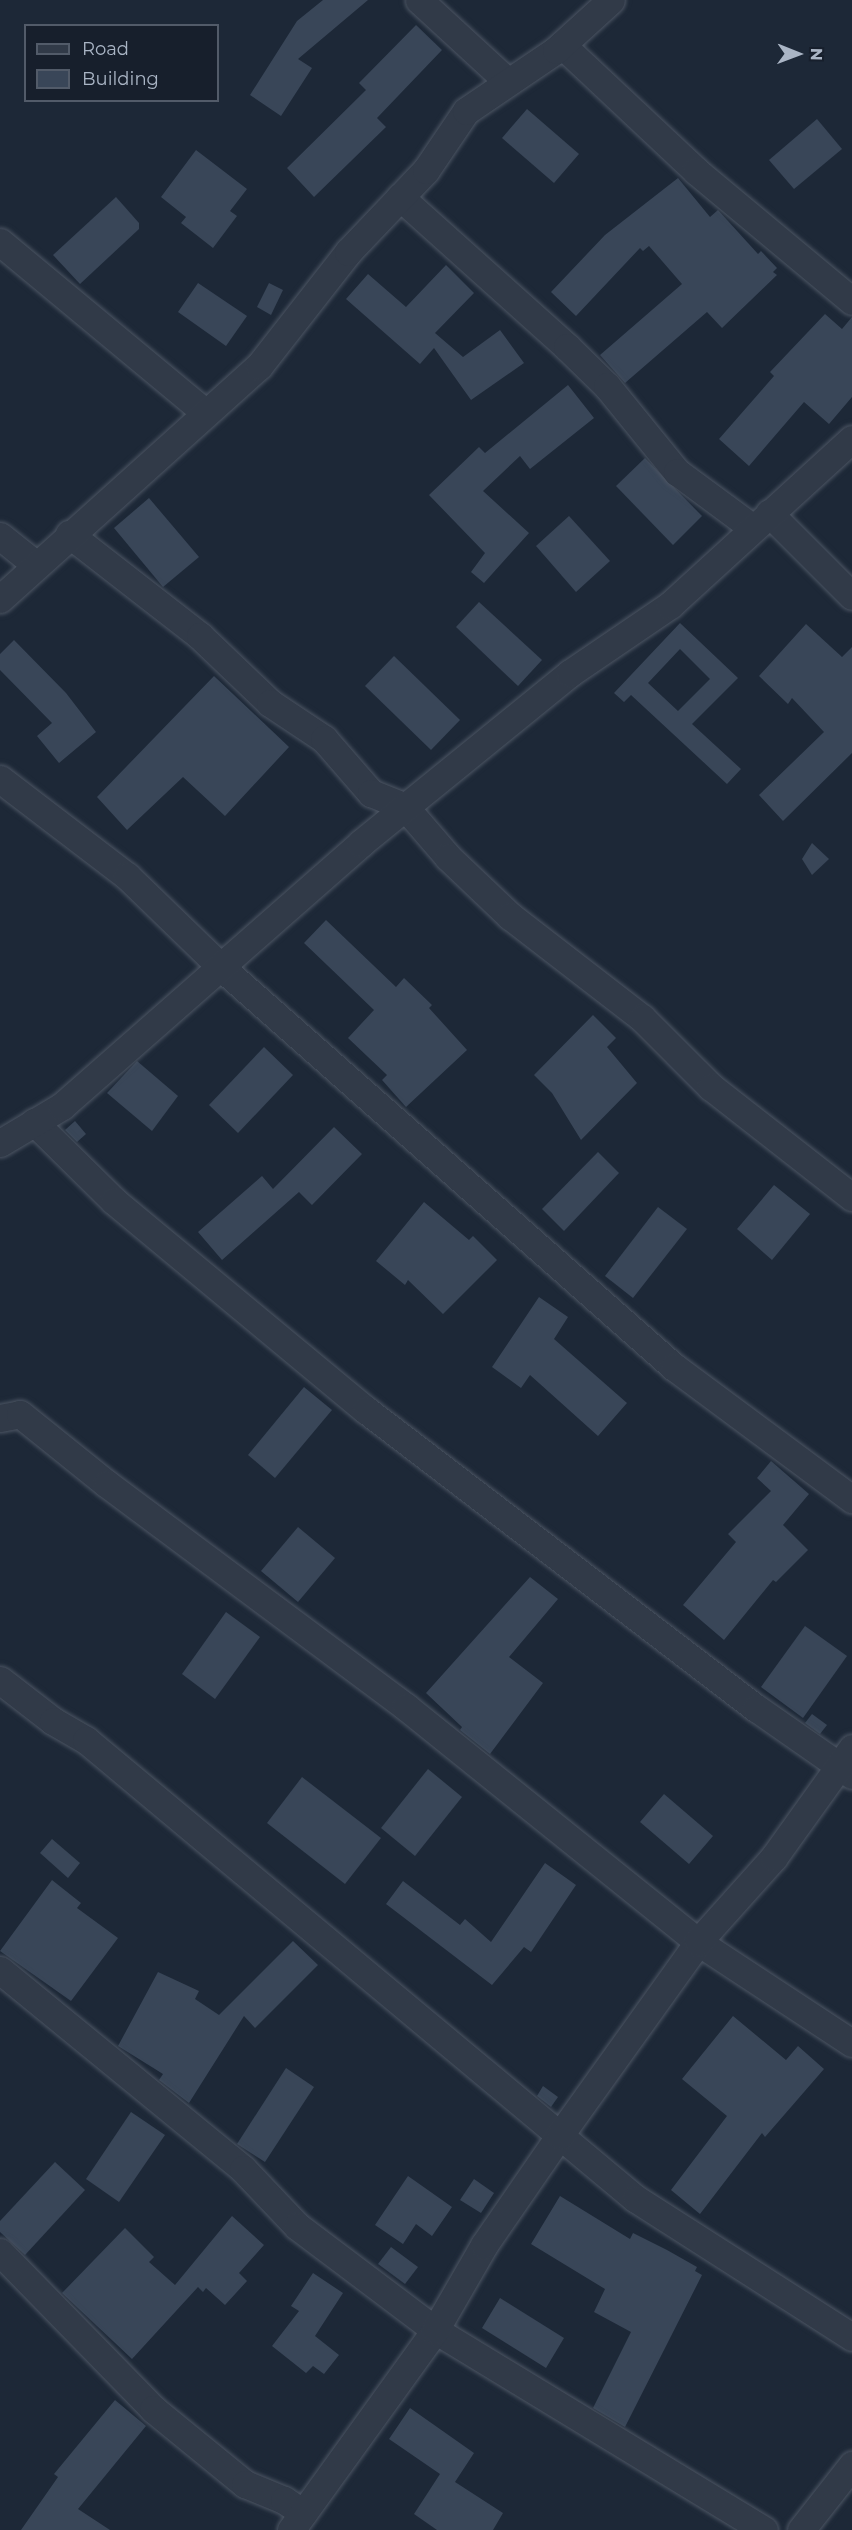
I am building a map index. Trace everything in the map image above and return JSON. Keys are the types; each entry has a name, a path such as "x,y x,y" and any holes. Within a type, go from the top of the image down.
{"street":[{"path":"420,0 507,81"},
{"path":"0,599 35,564 205,411 259,366 348,252 426,170 466,111 562,45 610,0"},
{"path":"562,45 696,171 852,301"},
{"path":"399,197 607,386 677,472 761,521 852,596"},
{"path":"0,242 205,411"},
{"path":"0,1143 62,1106 405,807 570,673 670,605 852,439"},
{"path":"69,534 200,636 270,703 324,739 370,793 405,807 448,857 510,916 642,1018 711,1087 852,1197"},
{"path":"0,536 35,564"},
{"path":"0,779 127,876 222,968 674,1367 852,1499"},
{"path":"0,2252 153,2409 245,2484 284,2500 297,2522 435,2330 484,2245 560,2134 698,1942 774,1857 847,1762 756,1708 366,1410 114,1201 34,1122"},
{"path":"0,1418 20,1414 107,1484 406,1707 698,1942 852,2043"},
{"path":"0,1680 53,1721 86,1740 636,2199 852,2337"},
{"path":"0,1970 243,2169 297,2226 435,2330 764,2530"},
{"path":"801,2530 852,2465"}],"building":[{"path":"323,0 368,0 298,59 312,68 281,116 250,95 297,21"},
{"path":"416,25 442,50 377,118 386,127 314,197 287,168 366,90 359,83"},
{"path":"527,109 579,154 554,183 502,138"},
{"path":"817,119 842,149 794,189 769,160"},
{"path":"196,150 247,189 230,211 237,216 213,248 181,223 186,217 161,197"},
{"path":"678,178 710,217 718,210 758,254 761,251 777,268 773,272 777,275 722,328 707,312 625,383 600,355 682,284 649,246 643,251 640,248 576,316 551,292 605,235"},
{"path":"116,197 139,223 139,229 80,284 53,255"},
{"path":"446,265 474,293 435,333 463,357 500,330 524,363 471,400 434,348 420,364 346,299 368,274 406,307"},
{"path":"198,283 247,316 226,346 178,312"},
{"path":"269,283 283,290 271,315 257,307"},
{"path":"825,314 842,329 852,317 852,397 829,424 804,402 749,466 719,439 774,376 770,372"},
{"path":"568,385 594,418 530,469 520,456 483,491 529,533 484,583 471,572 485,553 429,495 479,447 485,453"},
{"path":"645,458 702,516 673,545 616,486"},
{"path":"149,498 199,557 163,587 114,528"},
{"path":"569,516 610,561 576,592 536,546"},
{"path":"479,602 542,660 518,686 456,627"},
{"path":"680,623 738,678 692,724 741,769 727,784 631,695 624,702 614,693","holes":["680,649 710,679 678,711 648,683"]},
{"path":"806,624 842,657 852,647 852,753 783,821 759,795 824,732 792,698 788,704 759,676"},
{"path":"14,640 66,693 96,732 59,763 37,736 52,723 0,670 0,654"},
{"path":"394,656 460,720 431,750 365,686"},
{"path":"214,676 289,747 225,816 183,777 127,830 97,797"},
{"path":"812,843 829,859 812,875 802,859"},
{"path":"326,920 396,987 404,978 432,1005 429,1008 467,1050 406,1107 382,1080 387,1075 348,1038 374,1010 304,943"},
{"path":"593,1015 616,1038 607,1047 637,1083 581,1140 552,1093 534,1075"},
{"path":"264,1047 293,1075 238,1133 209,1105"},
{"path":"137,1061 178,1096 152,1131 107,1093"},
{"path":"75,1121 86,1134 77,1142 65,1130"},
{"path":"334,1127 362,1154 312,1205 299,1192 222,1260 198,1232 262,1176 273,1189"},
{"path":"598,1152 619,1173 564,1231 542,1209"},
{"path":"774,1185 810,1214 772,1260 737,1229"},
{"path":"424,1202 469,1240 473,1236 497,1260 443,1314 408,1280 405,1285 376,1261"},
{"path":"658,1207 687,1229 633,1298 605,1276"},
{"path":"539,1297 568,1317 554,1339 627,1403 598,1436 530,1375 521,1388 492,1367"},
{"path":"304,1387 332,1410 275,1478 248,1455"},
{"path":"771,1461 809,1494 783,1525 808,1550 776,1582 773,1580 724,1640 683,1605 736,1542 728,1534 771,1491 757,1478"},
{"path":"298,1527 335,1558 298,1602 261,1571"},
{"path":"530,1577 558,1599 509,1657 543,1683 490,1754 460,1730 462,1727 426,1693"},
{"path":"226,1612 260,1637 215,1699 182,1674"},
{"path":"805,1626 847,1656 803,1718 761,1687"},
{"path":"812,1714 827,1725 820,1734 805,1723"},
{"path":"428,1769 462,1797 415,1856 381,1828"},
{"path":"302,1777 381,1838 345,1884 267,1823"},
{"path":"664,1794 713,1836 689,1864 640,1822"},
{"path":"52,1839 80,1863 68,1878 40,1853"},
{"path":"545,1863 576,1885 531,1952 524,1947 492,1985 386,1904 403,1881 460,1925 465,1919 491,1942"},
{"path":"52,1880 81,1903 77,1908 118,1938 71,2001 0,1951"},
{"path":"293,1941 318,1965 255,2028 244,2016 189,2103 159,2080 163,2074 118,2046 158,1972 199,1991 195,1999 219,2015"},
{"path":"733,2016 786,2060 798,2046 824,2069 765,2137 762,2133 700,2214 671,2190 727,2116 682,2079"},
{"path":"286,2068 314,2087 265,2162 237,2144"},
{"path":"543,2086 558,2097 551,2107 537,2096"},
{"path":"131,2112 165,2135 119,2202 86,2179"},
{"path":"55,2162 85,2190 25,2255 0,2232 0,2221"},
{"path":"408,2176 452,2207 432,2236 416,2224 403,2244 375,2225"},
{"path":"474,2179 494,2193 481,2213 460,2200"},
{"path":"560,2196 630,2239 633,2233 667,2250 697,2267 695,2271 702,2275 625,2427 593,2408 631,2332 594,2312 605,2289 531,2244"},
{"path":"232,2216 264,2245 239,2273 247,2281 225,2305 206,2288 203,2292 198,2287 132,2359 62,2293 125,2228 154,2257 149,2262 175,2285"},
{"path":"391,2247 418,2267 405,2284 378,2264"},
{"path":"313,2273 343,2293 315,2336 339,2355 324,2374 313,2366 306,2373 272,2346 299,2311 291,2306"},
{"path":"500,2298 564,2338 546,2368 482,2328"},
{"path":"115,2400 146,2426 78,2509 110,2530 21,2530 58,2477 54,2474"},
{"path":"410,2408 474,2453 455,2482 503,2513 493,2530 437,2530 414,2514 440,2474 389,2439"}]}
